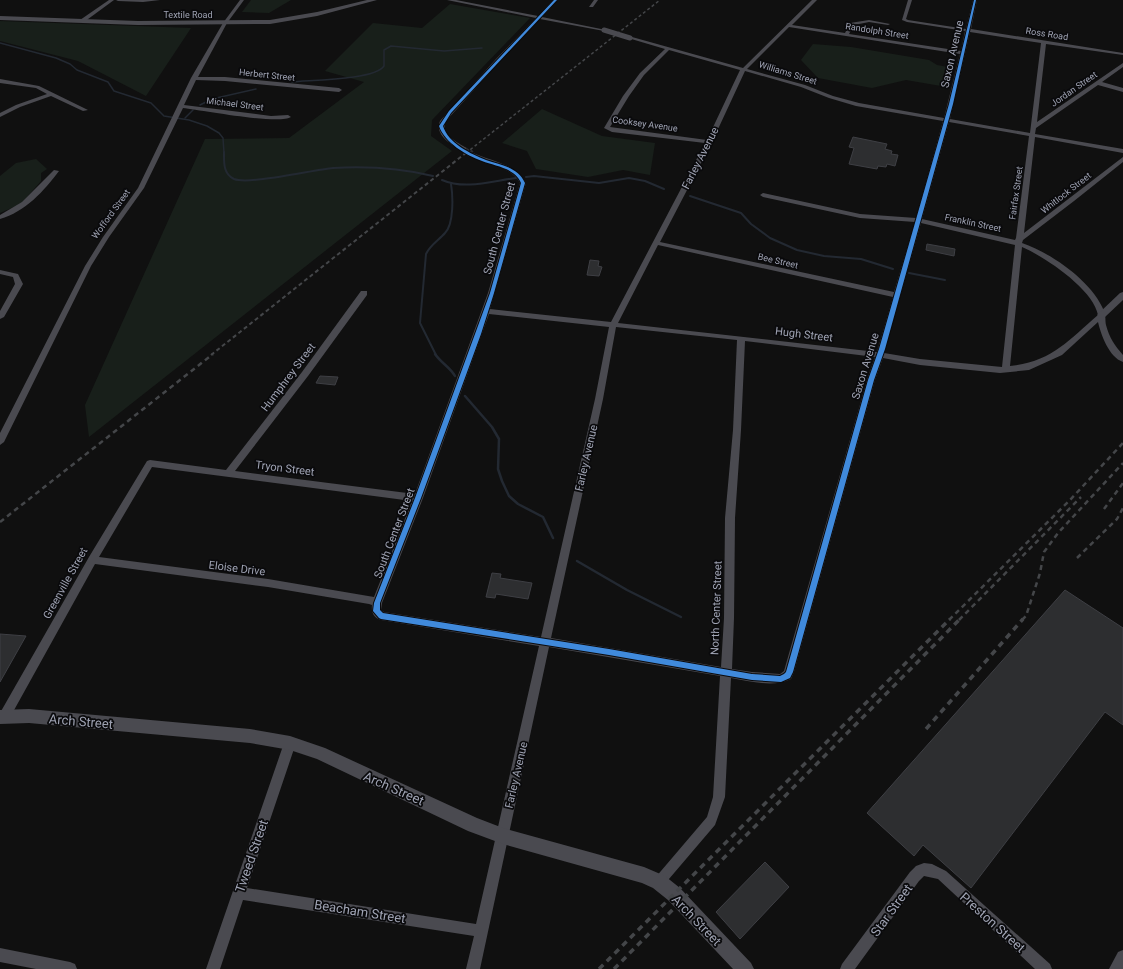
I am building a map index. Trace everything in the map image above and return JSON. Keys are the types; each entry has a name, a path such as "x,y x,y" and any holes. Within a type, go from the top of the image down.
{"street":[{"path":"82,21 112,0"},
{"path":"118,0 158,0"},
{"name":"Wofford Street","path":"0,442 88,266 106,237 141,188 194,78 225,23 242,0"},
{"name":"Textile Road","path":"0,18 138,23 277,22 324,13 374,0"},
{"name":"Williams Street","path":"449,0 604,30 808,87 850,103 1123,151"},
{"path":"539,17 556,0"},
{"path":"591,6 596,0"},
{"name":"Farley Avenue","path":"473,969 546,643 599,399 613,325 708,142 744,69 815,0"},
{"name":"Ross Road","path":"910,0 904,19 905,20 1123,54"},
{"name":"Saxon Avenue","path":"726,673 781,679 787,676 946,121 975,0"},
{"name":"South Center Street","path":"377,603 418,498 486,311 523,182 521,177 514,172 484,161 468,151 443,134 440,126 450,112 539,17"},
{"path":"847,34 852,24 859,22 888,24"},
{"name":"Randolph Street","path":"789,26 963,52"},
{"name":"Fairfax Street","path":"1006,370 1018,241 1033,136 1044,42"},
{"name":"Cooksey Avenue","path":"668,49 642,74 626,96 607,128 644,135 708,142"},
{"name":"Jordan Street","path":"1034,127 1123,65"},
{"name":"Herbert Street","path":"194,78 225,79 339,90"},
{"path":"0,82 33,86 85,110"},
{"path":"1099,83 1123,90"},
{"path":"0,115 18,106 51,94"},
{"name":"Michael Street","path":"180,106 271,118 288,117"},
{"name":"Whitlock Street","path":"1018,241 1123,159"},
{"path":"0,217 20,208 30,200 56,171"},
{"name":"Franklin Street","path":"763,195 860,216 908,219 1018,241 1073,277 1090,293 1102,315 1102,322 1106,337 1113,349 1123,359"},
{"name":"Bee Street","path":"656,242 896,295"},
{"path":"0,272 16,275 19,284 0,317"},
{"name":"Humphrey Street","path":"228,473 305,374 364,294"},
{"path":"1102,315 1123,295"},
{"name":"Hugh Street","path":"486,311 741,338 987,370 1006,370 1029,367 1050,358 1059,353 1102,315"},
{"name":"North Center Street","path":"659,882 704,831 716,810 719,798 729,618 730,518 737,430 741,338"},
{"name":"Tryon Street","path":"150,463 418,498"},
{"name":"Greenville Street","path":"2,717 92,560 150,463"},
{"name":"Eloise Drive","path":"92,560 275,585 370,600 377,603"},
{"path":"377,603 376,611 381,616 726,673"},
{"name":"Arch Street","path":"2,717 28,716 250,736 290,743 320,753 502,836 644,875 659,882 674,894 745,969"},
{"name":"Tweed Street","path":"213,969 290,743"},
{"name":"Star Street","path":"847,969 916,873 921,870 928,870 942,875"},
{"name":"Preston Street","path":"942,875 1045,969"},
{"name":"Beacham Street","path":"239,892 481,931"},
{"path":"0,955 70,969"},
{"path":"1116,969 1123,957"}],"shaded area":[{"path":"251,0 291,0 269,13 242,12"},
{"path":"450,4 530,18 432,120 431,136 452,151 89,437 85,405 205,139 289,138 364,82 325,71 373,23 422,28"},
{"path":"0,21 191,28 146,96 78,61 0,41"},
{"path":"813,44 851,47 929,60 937,65 948,67 941,86 906,80 872,88 818,78 801,60"},
{"path":"542,109 602,136 655,143 650,175 623,170 588,177 536,169 527,151 502,143"},
{"path":"36,159 47,169 41,173 41,181 21,204 0,213 0,176 16,163"}],"building":[{"path":"853,137 887,144 885,149 892,151 891,154 898,155 895,166 887,164 886,167 878,166 877,169 849,164 854,148 849,147"},
{"path":"927,244 955,249 954,256 926,250"},
{"path":"590,260 599,261 598,266 602,267 599,276 587,275"},
{"path":"320,376 338,377 335,385 316,383"},
{"path":"492,573 501,574 500,578 532,583 528,599 496,594 495,598 486,597"},
{"path":"1065,590 1123,628 1123,725 1105,712 971,888 923,845 914,856 867,813"},
{"path":"0,634 26,636 0,682"},
{"path":"765,862 789,887 740,939 716,912"}],"waterway":[{"path":"0,43 56,58 70,64 77,70 108,82 114,91 151,103 164,116 189,120 207,126 219,133 223,138 224,153"},
{"path":"292,82 356,77 378,71 384,66 384,50 391,46 444,51 482,48"},
{"path":"200,105 212,99 256,89"},
{"path":"185,118 193,110"},
{"path":"224,153 226,171 230,177 242,180 266,179 323,169 346,167 396,169 433,176"},
{"path":"526,177 534,176 599,183 629,178 645,181 664,189"},
{"path":"442,180 451,183 469,185 516,178"},
{"path":"436,355 420,323 426,254 432,245 448,229 451,217 451,184"},
{"path":"690,196 741,213 751,224 770,238 797,250 824,256 861,259 893,269"},
{"path":"909,273 945,280"},
{"path":"435,354 455,376"},
{"path":"465,396 492,427 499,439 498,469 509,496 518,504 543,517 553,538"},
{"path":"577,561 627,590 681,617"}],"tunnel":[{"path":"464,149 470,153"}],"railway":[{"path":"466,153 660,0"},
{"path":"211,355 467,152"},
{"path":"0,522 213,354"},
{"path":"949,620 1070,500 1123,443"},
{"path":"1023,619 1026,616 1040,573 1044,552 1058,533 1123,463"},
{"path":"1104,509 1123,483"},
{"path":"959,620 1081,497"},
{"path":"1077,558 1117,519 1123,508"},
{"path":"599,969 950,619"},
{"path":"614,969 960,619"},
{"path":"926,729 1023,619"}],"cycle path":[{"path":"556,0 450,112 441,126 446,136 465,151 478,158 512,170 521,178 523,183 492,293 478,334 418,498 377,603 376,611 381,616 609,652 752,677 781,679 787,676 789,672 871,380 882,349 951,104 975,0"}]}
